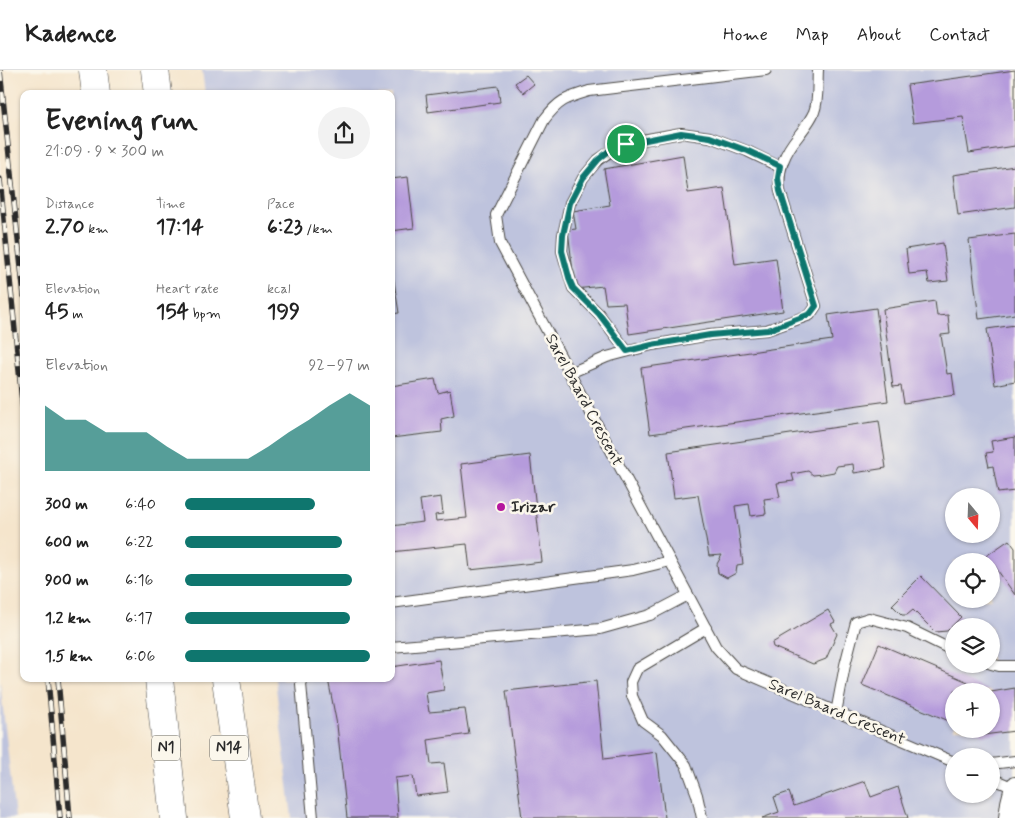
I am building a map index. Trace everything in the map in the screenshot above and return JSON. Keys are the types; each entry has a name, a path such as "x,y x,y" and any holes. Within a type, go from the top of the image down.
{"highway":[{"path":"93,70 96,90"},
{"path":"155,70 158,90"},
{"name":"N1","path":"159,682 174,818"},
{"path":"224,682 245,818"},
{"name":"N14","path":"224,682 236,818"}],"street":[{"path":"1009,818 1015,788"}],"lane":[{"name":"Sarel Baard Crescent","path":"766,70 589,91 563,99 551,109 544,120 496,215 500,243 716,648 736,668 836,713 945,758"},
{"path":"570,373 606,357 627,351 710,335 768,330 810,314 816,306 780,191 778,178 780,166 785,155 797,136 810,122 815,110 818,70"},
{"path":"627,351 599,314 573,288 562,251 563,235 570,203 583,178 598,160 610,150 626,144 681,133 710,137 748,151 780,166"},
{"path":"395,602 633,570 670,561"},
{"path":"395,647 600,629 650,615 688,595"},
{"path":"836,713 845,665 856,622 869,618 907,628 945,647"},
{"path":"702,818 698,795 686,765 662,735 643,721 632,696 631,682 637,669 706,628"},
{"path":"1000,666 1015,666"},
{"path":"302,682 313,818"},
{"path":"1000,763 1015,761"},
{"path":"1000,782 1015,788"}],"shaded area":[{"path":"202,70 1015,70 1015,818 292,818 275,682 395,682 395,90 204,90"},
{"path":"0,681 15,818 0,818"}],"building":[{"path":"1015,70 1015,146 969,153 963,117 913,123 907,85"},
{"path":"526,75 534,84 523,93 515,83"},
{"path":"498,86 500,102 428,112 426,95"},
{"path":"683,155 688,193 724,188 735,264 776,258 783,311 629,334 625,303 606,304 603,286 575,289 568,230 576,229 573,211 610,205 604,169"},
{"path":"1015,166 1015,207 958,215 953,175"},
{"path":"408,177 414,228 395,230 395,179"},
{"path":"1015,234 1015,314 979,319 969,240"},
{"path":"943,243 948,281 929,283 927,272 909,274 906,249"},
{"path":"395,288 399,313 395,314"},
{"path":"935,301 937,316 948,315 950,334 941,335 947,374 952,373 955,395 904,403 901,386 893,387 883,309"},
{"path":"876,308 888,401 650,434 641,368 832,340 828,315"},
{"path":"1015,325 1015,381 995,385 987,329"},
{"path":"435,379 438,393 450,390 454,416 441,419 442,432 395,438 395,385"},
{"path":"879,421 886,468 854,473 853,464 837,466 834,472 823,474 813,475 808,471 792,474 794,481 777,483 780,497 764,499 766,514 751,516 749,504 735,506 743,564 737,565 736,573 727,578 718,573 717,564 722,555 709,556 698,495 674,498 668,452"},
{"path":"1015,437 1015,491 1000,493 1000,488 997,488 993,466 989,467 986,453 993,452 991,441"},
{"name":"Irizar","path":"530,455 542,562 470,570 467,544 395,552 395,526 423,522 420,500 441,497 443,514 435,515 436,521 467,518 461,464"},
{"path":"1009,540 1015,548 1015,595 1000,574 1000,553 990,553"},
{"path":"921,576 945,601 945,608 952,608 961,617 945,618 945,631 935,632 913,610 907,615 902,615 892,605"},
{"path":"828,610 835,622 831,624 837,634 826,659 813,664 773,647 772,643"},
{"path":"879,644 970,683 945,683 945,719 862,685"},
{"path":"439,660 444,690 426,693 429,712 465,709 469,734 428,740 431,764 444,763 448,792 416,796 413,776 395,778 398,818 347,818 337,725 329,682 395,682 395,666"},
{"path":"596,681 604,759 657,752 665,818 522,818 506,691"},
{"path":"1015,688 1015,731 1000,733 1000,690"},
{"path":"865,781 871,797 898,787 908,818 762,818 779,812 774,797 789,792 794,806"}],"railway":[{"path":"0,70 20,258"},
{"path":"0,179 20,381"},
{"path":"48,682 60,818"},
{"path":"58,682 70,818"}],"place":[{"name":"Irizar","path":"501,507"}],"route":[{"path":"681,133 710,137 748,151 780,166 778,178 780,191 816,306 810,314 768,330 710,335 627,351 599,314 573,288 562,251 563,235 570,203 583,178 598,160 610,150 626,144 681,133"}]}
